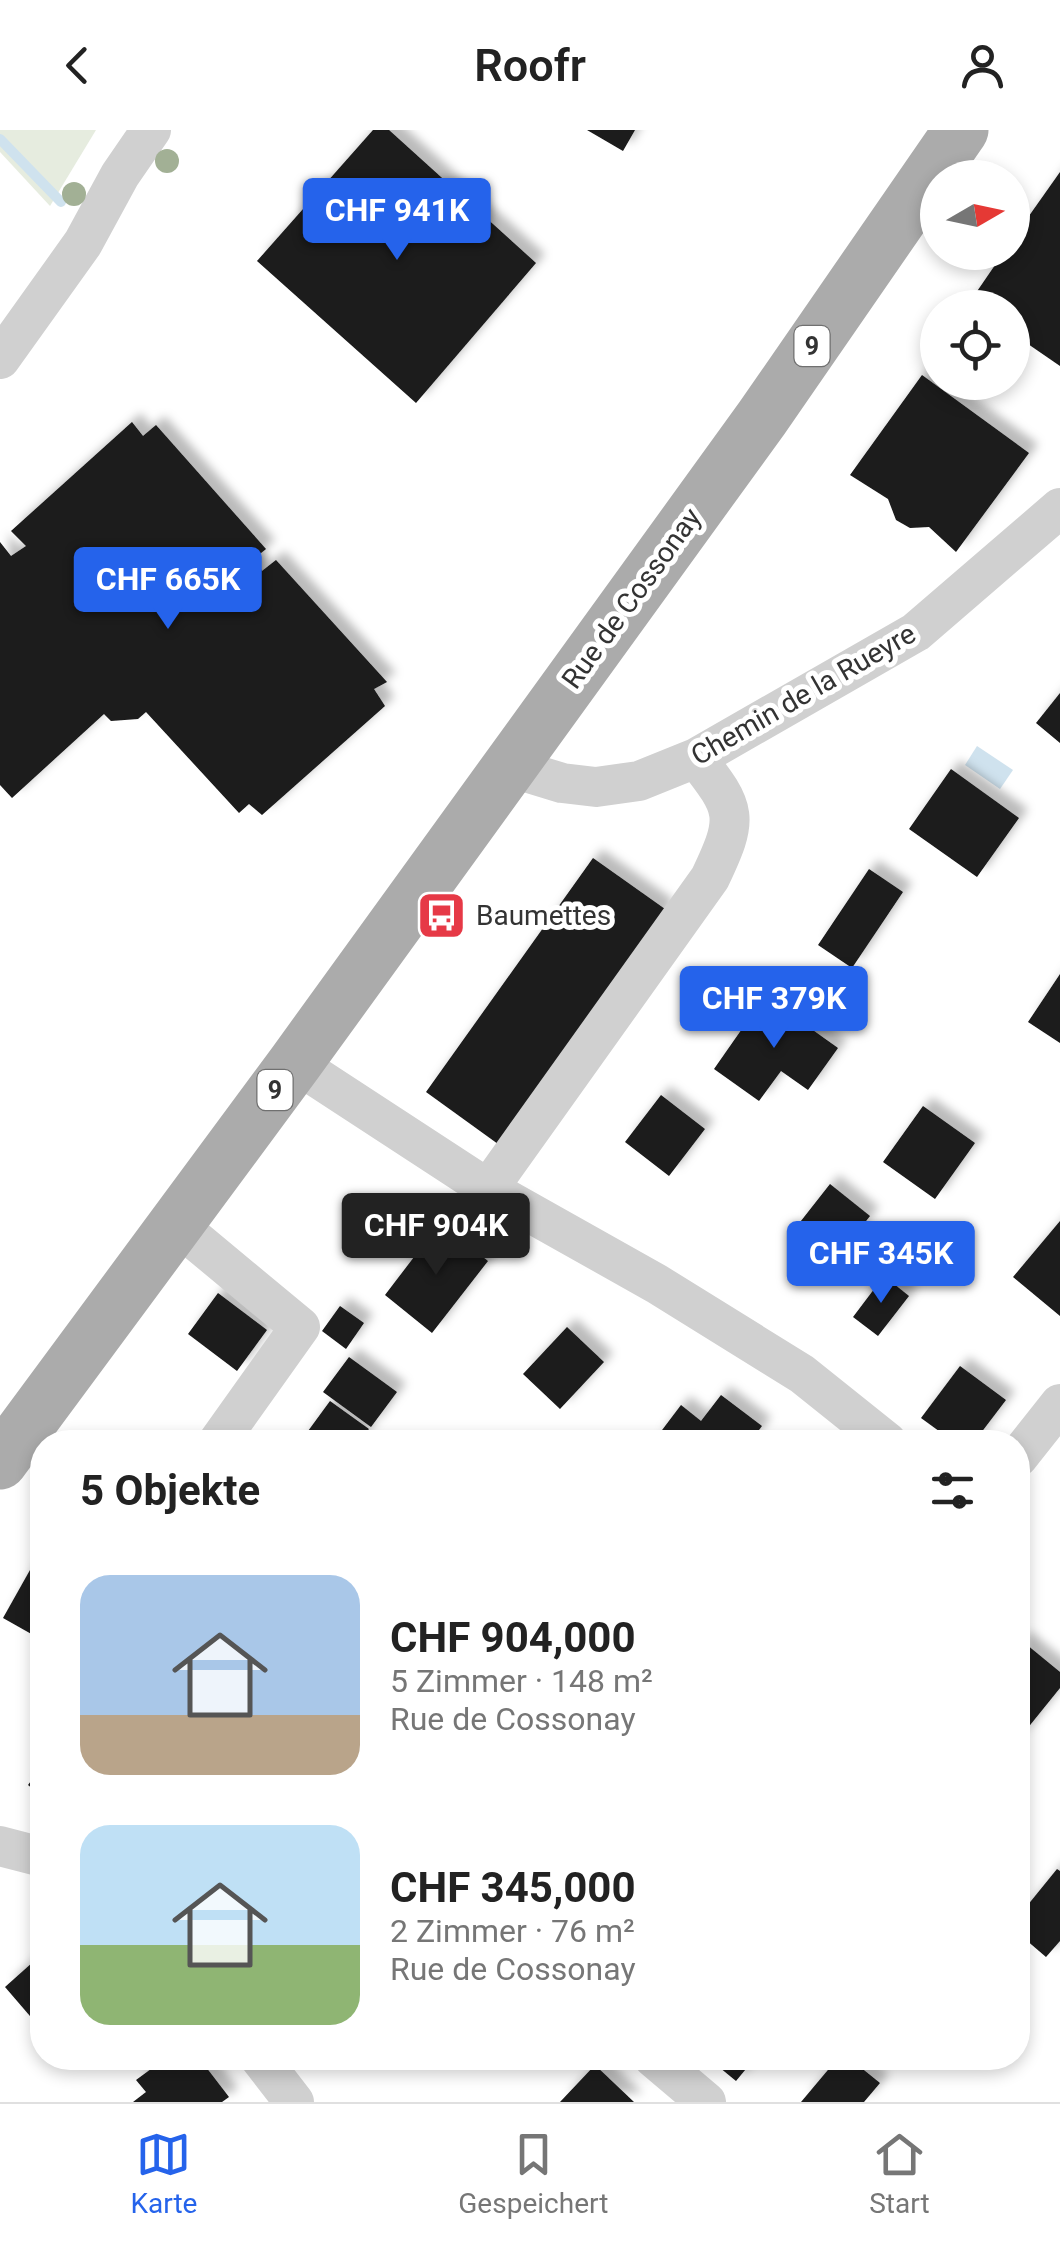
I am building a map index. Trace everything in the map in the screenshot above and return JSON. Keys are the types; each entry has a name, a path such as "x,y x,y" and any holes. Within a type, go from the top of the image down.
{"main road":[{"name":"Rue de Cossonay","path":"0,1462 762,418 961,130"}],"street":[{"path":"0,359 83,243 120,175 151,130"},
{"name":"Chemin de la Rueyre","path":"509,766 562,783 596,787 639,781 696,758 916,632 1060,508"},
{"path":"488,1190 710,878 728,840 730,806 696,758"},
{"path":"294,1063 488,1190 657,1284 786,1364 871,1430"},
{"path":"176,1224 300,1327 227,1430"},
{"path":"1030,1442 1060,1404"},
{"path":"0,1846 30,1855"},
{"path":"269,2070 294,2102"},
{"path":"668,2070 706,2102"}],"shaded area":[{"path":"0,130 96,130 50,206 0,152"}],"water":[{"path":"977,746 1013,770 1000,789 965,765"}],"building":[{"path":"373,130 389,130 536,263 416,403 257,261"},
{"path":"587,130 635,130 623,151"},
{"path":"1060,172 1060,366 1030,345 1030,290 978,290 992,270 1030,270 1030,214"},
{"path":"920,378 920,400 956,400 1029,453 956,552 929,527 910,528 896,520 888,499 850,475"},
{"path":"132,422 143,436 156,425 266,549 255,558 262,571 276,560 387,682 374,689 385,706 262,815 249,804 239,813 146,712 138,719 111,721 104,714 12,798 0,785 0,542 11,556 26,546 11,531"},
{"path":"1060,693 1060,743 1036,723"},
{"path":"951,769 1019,818 977,877 909,829"},
{"path":"593,858 665,909 498,1144 426,1092"},
{"path":"869,869 903,892 852,968 818,945"},
{"path":"1060,974 1060,1043 1028,1022"},
{"path":"765,996 838,1048 808,1090 781,1071 759,1101 714,1069"},
{"path":"661,1095 705,1129 669,1176 625,1142"},
{"path":"923,1106 975,1143 935,1199 883,1162"},
{"path":"830,1184 870,1216 837,1258 797,1226"},
{"path":"1060,1221 1060,1316 1013,1277"},
{"path":"440,1223 488,1261 432,1333 385,1295"},
{"path":"884,1276 909,1296 878,1336 853,1317"},
{"path":"218,1293 267,1330 237,1371 188,1334"},
{"path":"340,1306 364,1323 346,1349 322,1331"},
{"path":"567,1327 604,1362 560,1409 523,1374"},
{"path":"349,1357 397,1392 371,1427 323,1392"},
{"path":"960,1366 1006,1400 983,1430 938,1430 921,1418"},
{"path":"721,1395 762,1426 759,1430 662,1430 681,1405 701,1421"},
{"path":"330,1401 369,1429 368,1430 309,1430"},
{"path":"30,1570 30,1633 3,1618"},
{"path":"1030,1647 1060,1672 1060,1688 1030,1725"},
{"path":"1057,1869 1060,1871 1060,1941 1046,1957 1030,1943 1030,1902"},
{"path":"30,1965 30,2016 5,1987"},
{"path":"150,2070 208,2070 229,2097 222,2102 133,2102 146,2092 136,2080"},
{"path":"590,2070 600,2070 634,2102 560,2102"},
{"path":"723,2070 745,2070 736,2081"},
{"path":"828,2070 864,2070 880,2083 864,2102 801,2102"}],"waterway":[{"path":"0,139 61,202"}],"place":[{"name":"Baumettes","path":"441,915"}]}
